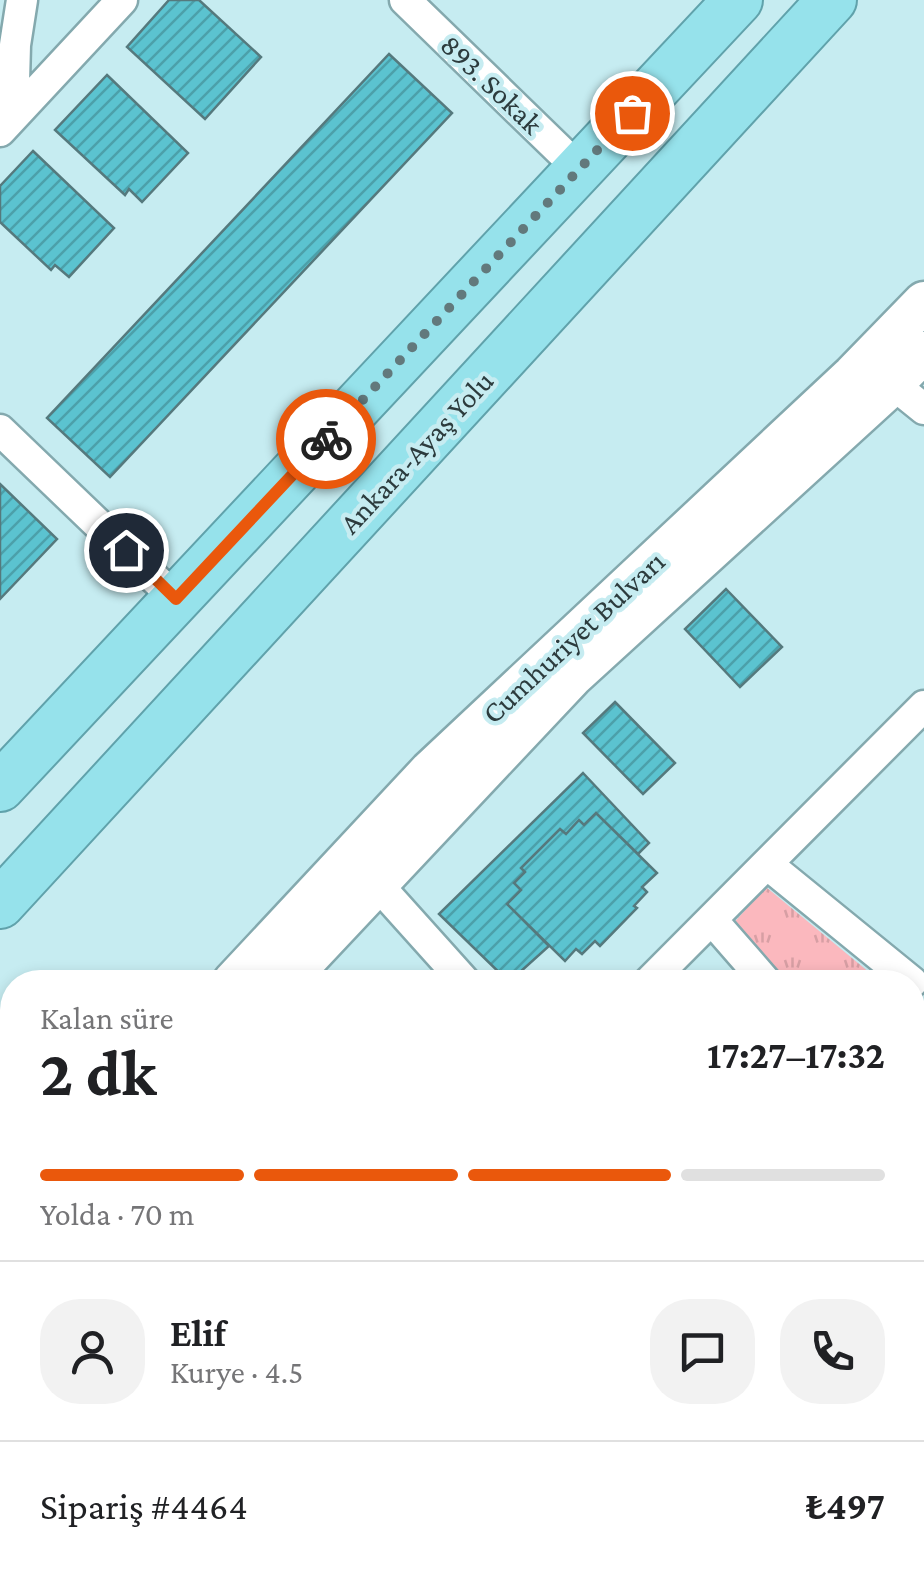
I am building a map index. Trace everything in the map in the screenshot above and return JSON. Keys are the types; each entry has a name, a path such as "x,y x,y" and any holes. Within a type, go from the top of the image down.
{"highway":[{"path":"0,787 738,0"},
{"name":"Ankara-Ayaş Yolu","path":"0,904 832,0"}],"main road":[{"name":"Cumhuriyet Bulvarı","path":"296,970 572,678 881,371 924,302"},
{"name":"Cumhuriyet Bulvarı","path":"244,970 430,771 881,371 924,352"}],"street":[{"path":"7,124 22,0"},
{"path":"7,124 122,0"},
{"name":"893. Sokak","path":"405,0 579,169"},
{"path":"881,371 924,410"},
{"path":"0,430 176,599"},
{"path":"661,970 922,712"},
{"path":"766,864 896,970"},
{"path":"378,884 453,970"},
{"path":"712,920 756,970"}],"green space":[{"path":"766,887 866,970 767,970 729,928"}],"building":[{"path":"169,0 199,0 261,57 205,119 127,47"},
{"path":"389,54 452,113 110,477 47,418"},
{"path":"107,75 188,153 142,202 129,189 125,195 55,130"},
{"path":"33,151 114,228 69,277 55,265 51,270 0,222 0,186"},
{"path":"0,484 57,539 0,599"},
{"path":"726,589 782,647 740,687 685,629"},
{"path":"615,702 675,763 643,794 583,733"},
{"path":"583,773 649,843 638,854 596,813 584,825 579,820 566,834 560,829 521,868 525,872 514,883 521,890 507,904 549,946 522,970 497,970 439,914"},
{"path":"596,813 657,873 642,887 647,892 634,906 637,908 600,946 595,941 582,954 576,949 565,961 507,904 521,890 514,883 525,872 521,868 560,829 566,834 579,820 584,825"}],"way so far":[{"path":"326,439 632,113"}],"route":[{"path":"126,550 176,599 326,439"}]}
